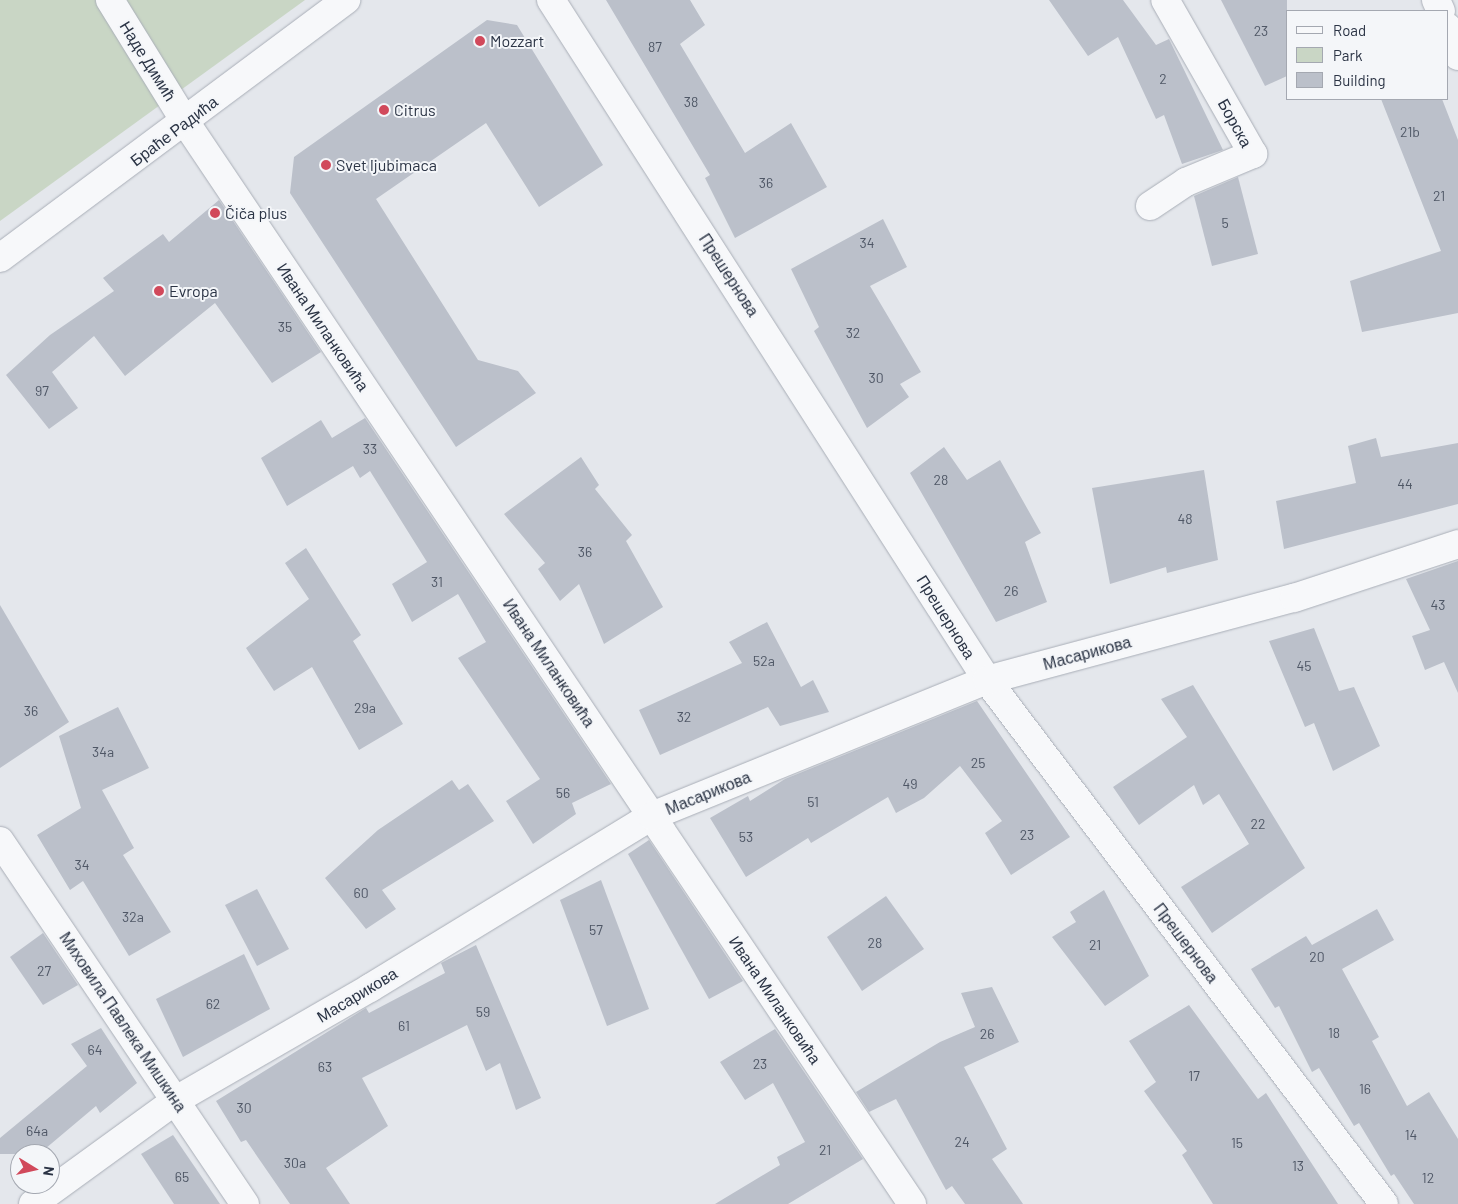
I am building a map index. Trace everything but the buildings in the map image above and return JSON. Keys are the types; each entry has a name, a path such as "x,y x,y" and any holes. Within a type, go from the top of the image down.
{"street":[{"name":"Наде Димић","path":"110,0 186,123"},
{"name":"Браће Радића","path":"0,258 186,123 346,0"},
{"name":"Прешернова","path":"551,0 987,680 1384,1204"},
{"name":"Борска","path":"1150,206 1186,182 1253,154 1170,8"},
{"path":"1448,30 1458,56"},
{"name":"Ивана Миланковића","path":"186,123 912,1204"},
{"name":"Масарикова","path":"33,1204 176,1100 370,988 652,816 987,680 1294,598 1458,544"},
{"name":"Миховила Павлека Мишкина","path":"0,841 245,1204"}],"green space":[{"path":"0,0 305,0 0,221"}],"place":[{"name":"Mozzart","path":"480,41"},
{"name":"Citrus","path":"384,110"},
{"name":"Svet ljubimaca","path":"326,165"},
{"name":"Čiča plus","path":"215,213"},
{"name":"Evropa","path":"159,291"}]}
